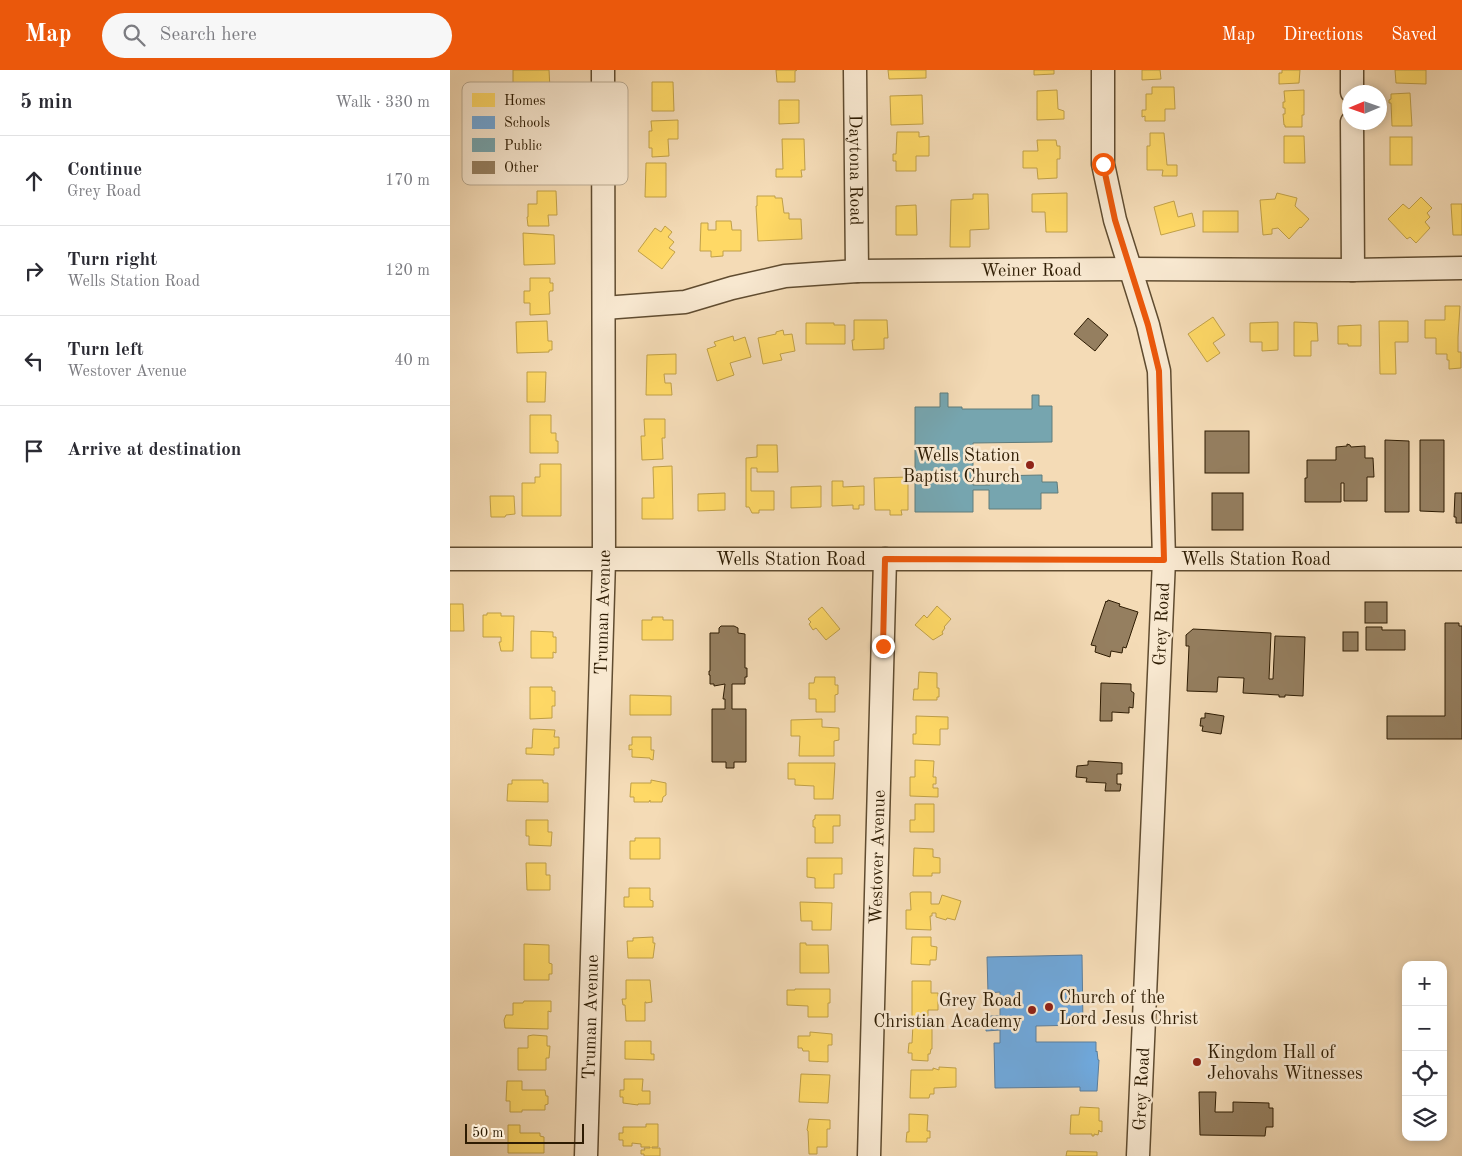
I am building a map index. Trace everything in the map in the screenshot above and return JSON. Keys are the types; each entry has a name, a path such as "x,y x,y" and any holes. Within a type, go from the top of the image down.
{"street":[{"name":"Daytona Road","path":"855,70 857,271"},
{"name":"Grey Road","path":"1103,70 1103,164 1115,220 1148,325 1159,371 1164,560 1138,1156"},
{"path":"1352,70 1352,85"},
{"path":"1352,130 1353,270"},
{"name":"Truman Avenue","path":"586,1156 604,560 603,185"},
{"name":"Weiner Road","path":"604,308 685,302 732,288 785,276 857,271 1462,268"},
{"name":"Wells Station Road","path":"450,559 1462,559"},
{"name":"Westover Avenue","path":"869,1156 885,559"}],"building: Homes":[{"path":"513,70 549,70 550,82 513,82"},
{"path":"776,70 797,70 795,71 795,82 777,82"},
{"path":"888,70 926,70 926,78 889,79"},
{"path":"1034,70 1054,70 1054,74 1034,75"},
{"path":"1142,70 1160,70 1161,79 1142,80"},
{"path":"1282,70 1300,70 1299,83 1279,84 1279,73 1282,73"},
{"path":"1395,70 1426,70 1426,84 1396,83"},
{"path":"652,82 673,82 674,111 652,111"},
{"path":"1152,87 1174,87 1175,109 1165,109 1165,121 1145,121 1145,116 1142,117 1142,110 1146,110 1146,94 1152,94"},
{"path":"1057,90 1058,109 1064,111 1064,119 1037,120 1037,91"},
{"path":"1304,90 1302,127 1285,127 1283,114 1285,114 1285,108 1283,108 1283,102 1285,102 1284,91"},
{"path":"1410,93 1412,126 1392,126 1391,103 1389,103 1391,94"},
{"path":"922,95 923,124 891,125 890,96"},
{"path":"779,100 799,100 799,123 779,124"},
{"path":"678,120 678,139 668,139 669,156 652,157 652,148 649,148 649,131 652,131 651,121"},
{"path":"897,132 919,132 919,137 929,136 929,156 916,156 916,171 896,171 896,161 893,161 893,154 896,154"},
{"path":"1150,133 1164,133 1167,165 1177,165 1177,176 1162,176 1163,170 1147,170 1147,146 1150,146"},
{"path":"1284,136 1304,136 1305,163 1284,163"},
{"path":"1390,137 1412,137 1412,165 1390,165"},
{"path":"782,139 804,139 805,170 801,170 802,177 776,177 776,169 783,169"},
{"path":"1037,140 1056,140 1057,146 1060,146 1060,159 1057,159 1057,178 1038,179 1037,168 1023,168 1023,151 1038,151"},
{"path":"646,163 666,163 666,197 645,197"},
{"path":"537,191 556,191 557,215 548,215 549,226 528,226 528,204 537,204"},
{"path":"1067,193 1067,232 1046,232 1045,212 1032,212 1032,194"},
{"path":"1277,193 1297,198 1295,206 1309,219 1289,239 1278,228 1272,229 1272,234 1263,235 1260,200 1275,199"},
{"path":"973,194 988,194 989,229 970,230 970,247 950,247 951,200 973,199"},
{"path":"757,196 782,198 784,213 789,213 789,219 801,219 802,239 758,241"},
{"path":"1421,197 1432,208 1427,213 1430,217 1425,222 1430,228 1416,243 1410,237 1407,239 1388,219 1403,204 1409,209"},
{"path":"1174,201 1178,217 1192,213 1195,226 1161,235 1154,207"},
{"path":"1451,204 1462,204 1462,235 1453,235"},
{"path":"916,205 917,235 896,235 896,206"},
{"path":"1203,211 1238,211 1238,232 1203,232"},
{"path":"716,221 731,221 732,230 741,230 741,251 723,251 723,256 711,257 711,251 700,251 701,223 708,223 708,230 716,230"},
{"path":"665,226 672,232 668,237 674,242 669,248 675,252 662,269 638,251 655,228 661,232"},
{"path":"523,233 554,235 555,264 524,265"},
{"path":"530,278 550,278 550,283 553,283 553,291 549,293 550,314 530,315 530,303 524,303 524,291 530,291"},
{"path":"1445,306 1460,306 1458,352 1461,352 1461,368 1449,369 1447,354 1436,354 1436,338 1425,338 1425,320 1445,320"},
{"path":"1213,317 1225,335 1213,343 1220,353 1207,362 1188,334"},
{"path":"854,320 887,320 888,338 884,338 884,349 853,350"},
{"path":"547,321 548,341 552,341 552,350 549,350 549,352 517,353 516,322"},
{"path":"1379,321 1408,321 1408,342 1395,342 1396,374 1380,374"},
{"path":"1278,322 1278,350 1262,351 1262,342 1250,342 1250,323"},
{"path":"1294,322 1317,323 1318,341 1311,341 1311,356 1294,356"},
{"path":"806,323 845,325 845,344 806,344"},
{"path":"1361,325 1361,346 1338,344 1338,326"},
{"path":"783,330 784,335 792,334 795,351 780,354 782,360 763,364 758,338 776,334 776,332"},
{"path":"733,336 734,341 745,337 751,357 730,363 734,375 717,381 707,349 716,346 714,342"},
{"path":"676,354 676,374 664,374 665,383 671,383 672,395 646,395 647,355"},
{"path":"527,372 546,372 545,402 527,402"},
{"path":"530,415 551,415 551,433 556,433 558,453 530,453"},
{"path":"644,419 665,419 665,438 662,438 663,459 642,460 641,436 645,436"},
{"path":"757,445 777,445 778,472 757,472 757,468 751,468 751,491 774,491 774,510 759,510 759,513 752,513 749,507 746,507 746,458 757,457"},
{"path":"540,464 561,464 561,516 522,516 522,483 535,483 535,477 540,477"},
{"path":"672,466 673,519 642,519 642,498 654,498 653,467"},
{"path":"908,477 908,510 901,510 902,515 890,515 890,510 875,510 874,478"},
{"path":"832,481 843,481 843,487 864,486 864,505 859,505 859,509 853,509 853,505 832,506"},
{"path":"821,486 821,507 791,508 791,487"},
{"path":"725,493 725,510 698,511 698,494"},
{"path":"490,496 514,496 515,514 506,515 505,517 491,517"},
{"path":"450,604 463,604 464,631 450,631"},
{"path":"937,606 951,619 944,627 943,634 933,640 915,625 924,615 927,618"},
{"path":"822,607 840,629 826,640 816,628 813,630 808,619"},
{"path":"487,613 501,613 501,616 514,616 513,651 501,651 499,642 501,642 501,637 483,637 483,615 487,615"},
{"path":"652,617 663,617 663,620 673,620 673,640 642,640 642,620 652,620"},
{"path":"531,631 553,632 553,637 556,637 556,653 553,652 553,658 531,658"},
{"path":"919,672 937,673 939,697 937,697 937,700 913,700 914,689 918,689"},
{"path":"815,677 835,677 835,685 838,685 838,694 835,695 835,712 816,712 816,699 809,699 809,683 814,683"},
{"path":"530,687 552,687 552,691 555,691 555,706 552,706 552,718 530,719"},
{"path":"630,695 671,696 671,715 630,715"},
{"path":"916,716 948,717 948,729 940,729 940,745 913,744 913,734 916,734"},
{"path":"822,719 822,727 839,728 839,740 834,741 834,756 799,756 800,736 791,736 791,720"},
{"path":"533,729 555,730 554,737 559,737 559,748 554,748 554,755 526,754 526,748 532,748"},
{"path":"632,737 651,737 651,750 654,750 653,760 650,758 632,757 632,749 629,750 629,745 632,745"},
{"path":"915,760 934,761 933,777 936,777 936,784 933,784 933,788 938,788 938,797 910,796 910,777 915,777"},
{"path":"788,763 835,763 833,799 814,799 814,786 795,785 795,779 788,779"},
{"path":"512,780 543,780 543,783 548,783 548,802 507,801 508,784 512,784"},
{"path":"651,780 666,783 666,795 663,797 662,802 650,802 650,800 649,802 634,802 634,797 630,797 631,783 651,783"},
{"path":"915,804 934,804 934,832 910,832 910,820 915,820"},
{"path":"815,815 840,815 840,826 833,826 833,843 815,843 813,820"},
{"path":"526,820 548,820 548,832 552,832 551,846 529,845 529,836 526,836"},
{"path":"635,838 660,838 660,859 630,859 630,841 635,841"},
{"path":"914,848 933,849 933,857 940,858 940,873 932,873 932,876 913,876"},
{"path":"807,858 842,858 842,874 834,874 834,888 815,888 815,878 807,877"},
{"path":"526,863 546,863 546,875 550,875 550,890 527,890"},
{"path":"629,888 650,888 650,900 653,901 653,907 624,907 624,897 629,897"},
{"path":"931,892 931,904 939,904 942,895 961,901 955,920 936,917 936,913 932,913 932,916 930,916 931,930 906,929 906,910 911,910 910,893"},
{"path":"800,902 832,903 831,930 812,930 812,921 801,921"},
{"path":"653,937 653,943 655,943 653,958 628,958 627,941 633,941 633,938"},
{"path":"912,937 931,937 931,946 937,947 936,960 930,960 930,965 911,964"},
{"path":"800,943 806,943 806,945 828,945 829,973 800,973"},
{"path":"524,944 549,945 549,963 552,964 552,974 549,974 549,980 524,980"},
{"path":"626,980 650,980 652,1002 645,1002 645,1021 626,1021 625,1005 623,1005 622,999 626,999"},
{"path":"912,981 931,981 931,993 938,993 938,1010 928,1010 928,1017 912,1017"},
{"path":"830,989 828,1017 808,1017 808,1006 787,1005 787,990"},
{"path":"524,1001 551,1001 551,1012 548,1011 548,1029 505,1028 504,1020 506,1015 513,1015 513,1003 523,1003"},
{"path":"913,1024 932,1025 932,1049 930,1054 928,1054 928,1061 912,1060 912,1053 908,1053 909,1043 912,1043"},
{"path":"810,1032 832,1034 832,1045 828,1045 828,1062 809,1061 809,1051 803,1051 802,1048 798,1048 798,1036 810,1036"},
{"path":"528,1036 547,1036 547,1046 550,1046 549,1058 546,1058 546,1070 518,1070 518,1048 528,1048"},
{"path":"625,1041 651,1041 651,1054 654,1054 654,1060 625,1059"},
{"path":"939,1067 956,1068 956,1087 934,1088 934,1094 930,1094 929,1098 910,1098 911,1070 933,1070 933,1068 939,1070"},
{"path":"801,1074 830,1075 828,1103 799,1102"},
{"path":"624,1079 643,1079 642,1091 650,1091 650,1104 623,1103 623,1097 620,1097 620,1090 624,1090"},
{"path":"507,1081 522,1081 522,1090 545,1090 546,1096 548,1096 548,1104 545,1105 545,1110 510,1112 510,1101 506,1101"},
{"path":"1080,1107 1099,1108 1099,1121 1102,1121 1102,1132 1099,1130 1098,1135 1094,1134 1094,1136 1092,1134 1070,1134 1071,1115 1079,1115"},
{"path":"909,1114 928,1115 927,1131 930,1131 930,1138 927,1138 927,1142 906,1142 907,1132 909,1132"},
{"path":"809,1119 830,1120 830,1129 827,1129 827,1147 817,1147 817,1154 809,1154 807,1130"},
{"path":"646,1124 658,1124 658,1147 652,1148 660,1148 660,1156 644,1156 644,1154 641,1154 641,1150 650,1147 641,1147 641,1144 632,1143 632,1146 623,1146 623,1140 619,1140 619,1133 623,1133 623,1127 646,1127"},
{"path":"508,1125 520,1125 520,1133 540,1133 540,1136 544,1137 544,1153 508,1153"},
{"path":"1067,1151 1097,1152 1097,1156 1066,1156"}],"building: Schools":[{"path":"1082,955 1083,1025 1036,1026 1036,1042 1096,1042 1096,1052 1099,1060 1097,1091 1080,1091 1080,1087 995,1088 994,1043 1000,1043 1000,1030 986,1031 986,1016 1000,1016 1000,992 988,993 987,957"}],"building: Public":[{"path":"940,393 948,393 948,407 962,407 962,409 1032,409 1032,395 1039,395 1039,406 1052,406 1052,442 973,443 973,485 990,485 990,476 1042,475 1042,482 1057,482 1058,493 1041,493 1041,509 989,509 989,490 973,490 973,512 915,512 915,407 940,407"}],"building: Other":[{"path":"1088,318 1108,335 1095,351 1074,334"},
{"path":"1205,431 1249,431 1249,473 1205,473"},
{"path":"1385,440 1409,441 1409,512 1385,512"},
{"path":"1420,440 1444,440 1444,512 1420,511"},
{"path":"1347,444 1351,447 1365,446 1365,458 1373,458 1374,477 1367,477 1367,501 1344,501 1344,483 1341,483 1341,502 1305,502 1307,460 1336,460 1336,447 1347,446"},
{"path":"1212,493 1243,493 1243,530 1212,530"},
{"path":"1455,493 1462,493 1462,523 1456,523 1456,517 1454,517"},
{"path":"1108,600 1138,612 1126,648 1123,647 1122,653 1111,651 1110,657 1095,652 1096,646 1091,645 1106,601"},
{"path":"1365,602 1387,602 1387,623 1365,623"},
{"path":"1445,623 1459,623 1459,626 1462,626 1462,739 1387,739 1387,716 1445,716"},
{"path":"721,626 734,626 738,628 738,633 745,634 745,668 747,668 747,677 745,677 745,684 732,684 732,709 746,709 746,762 734,762 734,768 726,768 726,762 712,762 712,709 725,709 725,699 723,699 725,684 714,686 714,684 710,684 710,633 719,633"},
{"path":"1366,627 1382,627 1382,630 1405,630 1405,650 1366,650"},
{"path":"1193,629 1271,633 1269,679 1273,679 1275,636 1305,637 1303,696 1285,695 1285,697 1279,697 1279,695 1243,693 1244,678 1218,677 1217,692 1187,691 1189,646 1186,646 1186,635"},
{"path":"1343,632 1358,632 1358,651 1343,651"},
{"path":"1101,683 1131,684 1131,691 1134,693 1133,708 1129,707 1129,713 1112,712 1112,721 1100,721"},
{"path":"1205,713 1224,716 1221,734 1202,731 1203,726 1200,726 1201,718 1205,718"},
{"path":"1088,761 1122,763 1122,774 1117,774 1117,784 1121,784 1120,791 1105,791 1106,783 1086,782 1087,778 1076,777 1077,766 1088,765"},
{"path":"1199,1092 1216,1092 1215,1112 1233,1112 1233,1102 1269,1103 1269,1108 1273,1108 1273,1127 1266,1127 1265,1136 1200,1135"}],"place":[{"name":"Wells Station Baptist Church","path":"1030,465"},
{"name":"Church of the Lord Jesus Christ","path":"1049,1007"},
{"name":"Grey Road Christian Academy","path":"1032,1010"},
{"name":"Kingdom Hall of Jehovahs Witnesses","path":"1197,1062"}],"route":[{"path":"883,646 885,559 1164,560 1159,371 1148,325 1115,220 1103,164"}]}
